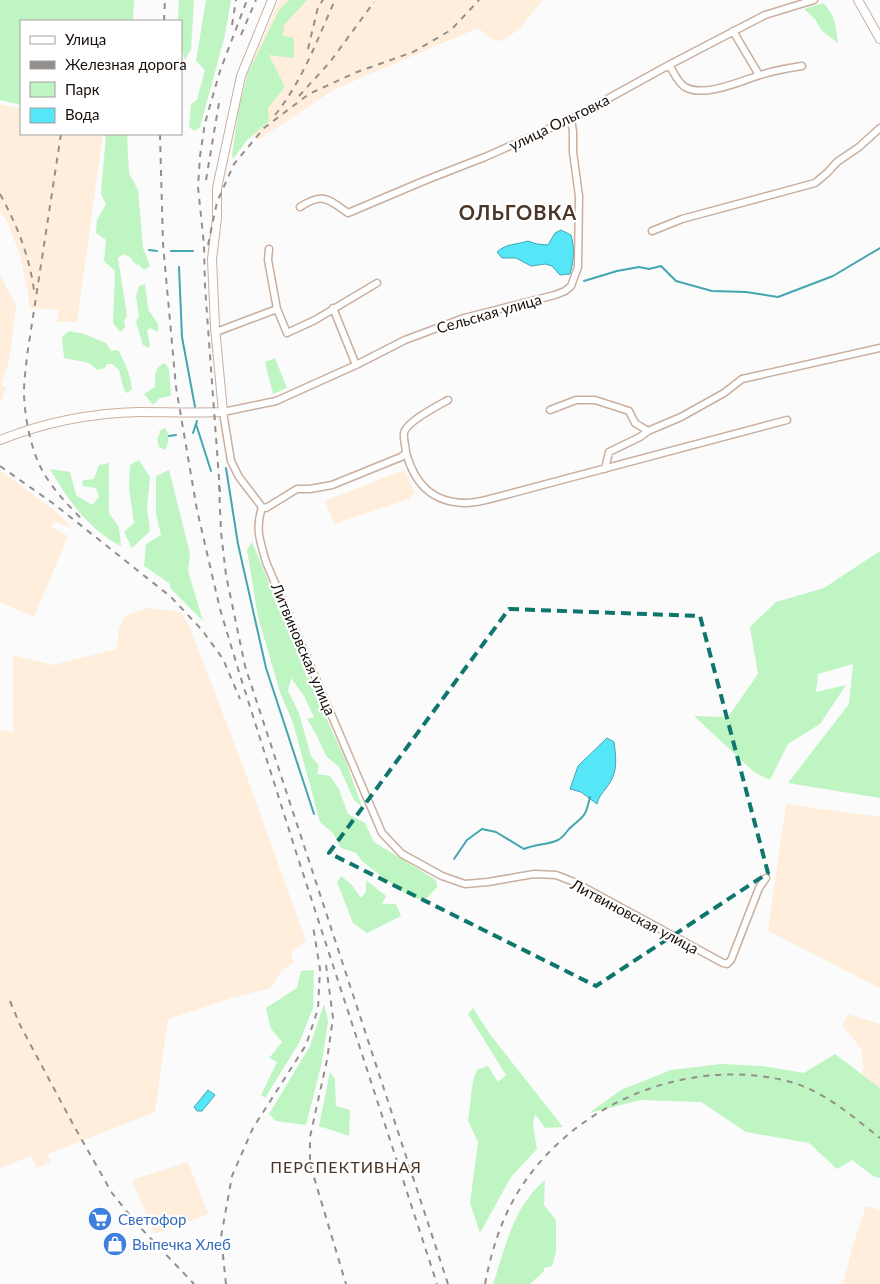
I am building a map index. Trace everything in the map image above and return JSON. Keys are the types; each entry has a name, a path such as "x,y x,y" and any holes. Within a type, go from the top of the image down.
{"street":[{"path":"272,0 241,76 217,188 217,218 212,258 223,412 231,461 239,478 262,507 266,508 297,489 332,485 401,457 406,453"},
{"name":"улица Ольговка","path":"300,207 316,199 327,198 348,213 485,157 571,119 733,31 765,16 814,0"},
{"path":"858,0 880,39"},
{"path":"733,31 759,75"},
{"path":"670,65 686,88 698,90 738,84 759,75 802,66"},
{"name":"Сельская улица","path":"223,412 276,401 356,365 405,340 464,318 555,295 571,286 578,267 579,196 571,119"},
{"path":"652,231 690,217 815,183 827,174 837,162 859,147 880,128"},
{"path":"269,249 268,260 278,309 287,333 315,320 377,283"},
{"path":"333,308 356,365"},
{"path":"216,332 278,309"},
{"path":"605,469 609,452 724,393 742,379 880,348"},
{"path":"448,400 431,409 406,428 403,434 410,465 422,487 430,494 448,502 461,503 509,494 788,420"},
{"path":"550,410 576,400 595,400 629,410 635,423 648,431"},
{"path":"0,440 72,419 138,412 223,412"},
{"name":"Литвиновская улица","path":"262,507 258,520 258,536 266,562 382,834 402,854 442,876 465,884 534,874 556,875 574,882 728,964 759,888 766,878"}],"highlighted area":[{"path":"509,609 700,616 768,873 596,986 329,853"}],"shaded area":[{"path":"280,0 543,0 518,30 504,40 497,41 490,38 478,28 335,89 258,140 250,133 248,112 252,62"},
{"path":"0,104 20,109 20,135 103,135 77,322 57,322 59,310 29,308 28,293 20,255 8,223 0,212"},
{"path":"0,275 16,305 9,361 1,385 6,387 0,404"},
{"path":"0,470 58,513 72,528 54,522 51,527 68,536 34,617 0,602"},
{"path":"404,470 415,492 409,499 334,524 325,501"},
{"path":"148,608 181,612 189,625 244,769 306,941 291,953 294,963 282,970 271,988 232,998 168,1019 155,1112 48,1154 51,1162 36,1168 31,1156 0,1168 0,730 13,732 13,655 53,665 117,649 119,628 125,616"},
{"path":"786,804 880,817 880,988 768,931"},
{"path":"849,1014 880,1024 880,1088 863,1075 862,1050 842,1025"},
{"path":"188,1162 208,1214 155,1234 132,1180"},
{"path":"866,1206 880,1210 880,1284 843,1284 853,1245"}],"green space":[{"path":"0,0 134,0 133,20 20,20 20,105 0,100"},
{"path":"179,0 194,0 191,49 185,60 182,52 182,20 178,20"},
{"path":"206,0 231,0 225,35 200,127 194,131 189,127 191,104 197,100 205,70 196,61"},
{"path":"289,0 307,0 284,25 283,36 294,38 294,58 269,55 285,87 268,108 269,121 247,140 233,159 239,107 248,73 279,10"},
{"path":"823,3 827,7 836,26 838,43 822,31 815,19 804,9"},
{"path":"106,135 127,135 129,173 138,190 143,248 150,266 144,270 124,254 118,258 127,316 124,320 125,327 120,332 113,323 115,271 104,261 106,240 96,233 97,220 106,204 101,194"},
{"path":"145,284 148,309 158,324 158,332 150,328 147,331 150,345 148,348 143,345 136,322 139,316 136,297 139,286"},
{"path":"69,331 84,334 106,343 111,351 118,350 127,369 132,389 127,393 124,390 119,370 112,364 107,364 105,368 97,370 89,363 64,358 62,337"},
{"path":"275,358 287,388 273,394 265,362"},
{"path":"165,363 169,369 171,396 160,398 153,405 144,394 155,387 157,369"},
{"path":"165,428 168,433 168,439 165,450 159,447 157,439 159,431"},
{"path":"139,460 150,477 147,507 150,531 132,548 124,532 134,523 129,487 130,465"},
{"path":"109,463 109,513 119,527 121,546 89,523 71,502 50,469 70,472 76,495 92,505 99,497 96,488 82,486 83,480 94,479 99,465"},
{"path":"169,470 190,554 188,571 203,621 171,589 169,583 144,566 146,544 161,535 156,514 156,476"},
{"path":"252,542 316,696 345,759 362,807 354,800 339,767 326,756 307,719 314,717 304,696 291,678 288,691 299,713 311,756 319,766 317,774 330,776 339,789 348,814 365,823 374,842 436,880 437,887 427,898 418,899 401,891 363,862 356,853 341,848 333,833 320,822 293,723 280,692 258,617 247,550"},
{"path":"880,551 880,798 788,783 849,704 853,664 818,674 816,692 846,685 820,724 788,744 770,780 754,772 694,716 728,717 758,674 750,627 776,602 824,588"},
{"path":"341,876 351,884 361,898 366,892 366,880 386,896 382,904 396,904 401,916 367,933 353,923 337,882"},
{"path":"314,970 313,1008 299,1043 265,1098 261,1095 277,1062 269,1058 282,1042 271,1029 266,1008 297,988 301,971"},
{"path":"324,1004 328,1021 322,1062 306,1125 276,1121 269,1114 310,1046"},
{"path":"473,1008 489,1033 563,1127 545,1128 535,1114 533,1125 537,1149 511,1177 480,1233 470,1203 478,1142 468,1121 473,1080 477,1070 488,1066 498,1082 506,1075 468,1014"},
{"path":"835,1054 880,1088 880,1178 873,1176 852,1160 837,1169 809,1143 746,1132 701,1102 641,1100 589,1113 621,1090 671,1070 721,1064 762,1066 804,1073"},
{"path":"330,1072 335,1079 336,1106 350,1110 349,1136 319,1126"},
{"path":"545,1180 544,1205 556,1220 556,1252 552,1266 544,1268 544,1271 530,1284 493,1284 518,1215 525,1202"}],"water":[{"path":"561,230 571,235 574,254 570,274 560,275 552,266 545,264 531,266 516,258 502,258 497,252 508,246 528,241 548,245 555,233"},
{"path":"607,738 614,742 615,769 612,779 600,796 597,804 581,792 570,789 578,766"},
{"path":"208,1090 215,1095 202,1111 197,1111 194,1107"}],"waterway":[{"path":"584,281 617,271 639,267 649,269 661,266 676,281 712,291 746,292 778,297 833,276 880,248"},
{"path":"149,250 157,251"},
{"path":"171,251 193,251"},
{"path":"179,267 182,337 195,407"},
{"path":"197,421 196,424 211,471"},
{"path":"193,433 196,424"},
{"path":"169,436 176,435"},
{"path":"226,468 238,544 266,668 314,814"},
{"path":"454,859 467,840 482,829 496,832 524,849 558,840 583,816 590,797"}],"railway":[{"path":"164,20 165,0"},
{"path":"232,25 236,0"},
{"path":"220,492 205,287 204,245 198,187 205,123 220,71 247,0"},
{"path":"241,35 256,0"},
{"path":"308,49 318,7 323,0"},
{"path":"275,115 302,74 335,0"},
{"path":"208,245 217,202 234,164 264,128 309,94 357,72 413,52 451,30 479,0"},
{"path":"299,96 330,62 374,2"},
{"path":"206,180 220,97"},
{"path":"61,135 27,356 24,400 31,443 38,462 50,483 84,521"},
{"path":"160,135 163,244 176,387 197,510 220,609 297,855 437,1284"},
{"path":"0,194 22,240 34,290"},
{"path":"0,466 54,504 171,597 202,630 223,659 240,699"},
{"path":"219,485 221,532 226,575 245,666 448,1284"},
{"path":"226,1284 221,1237 232,1176 253,1128 306,1045 318,1009 320,969 313,926"},
{"path":"326,965 333,1018 327,1060 310,1137 310,1164 346,1284"},
{"path":"10,1001 20,1025 112,1193 136,1223 194,1284"},
{"path":"485,1284 490,1260 507,1214 518,1192 541,1161 569,1134 600,1112 635,1094 672,1082 710,1075 749,1075 787,1081 825,1097 880,1138"}],"place":[{"name":"Светофор","path":"100,1219"},
{"name":"Выпечка Хлеб","path":"115,1244"}],"district":[{"name":"ОЛЬГОВКА","path":"518,212"},
{"name":"ПЕРСПЕКТИВНАЯ","path":"346,1166"}]}
